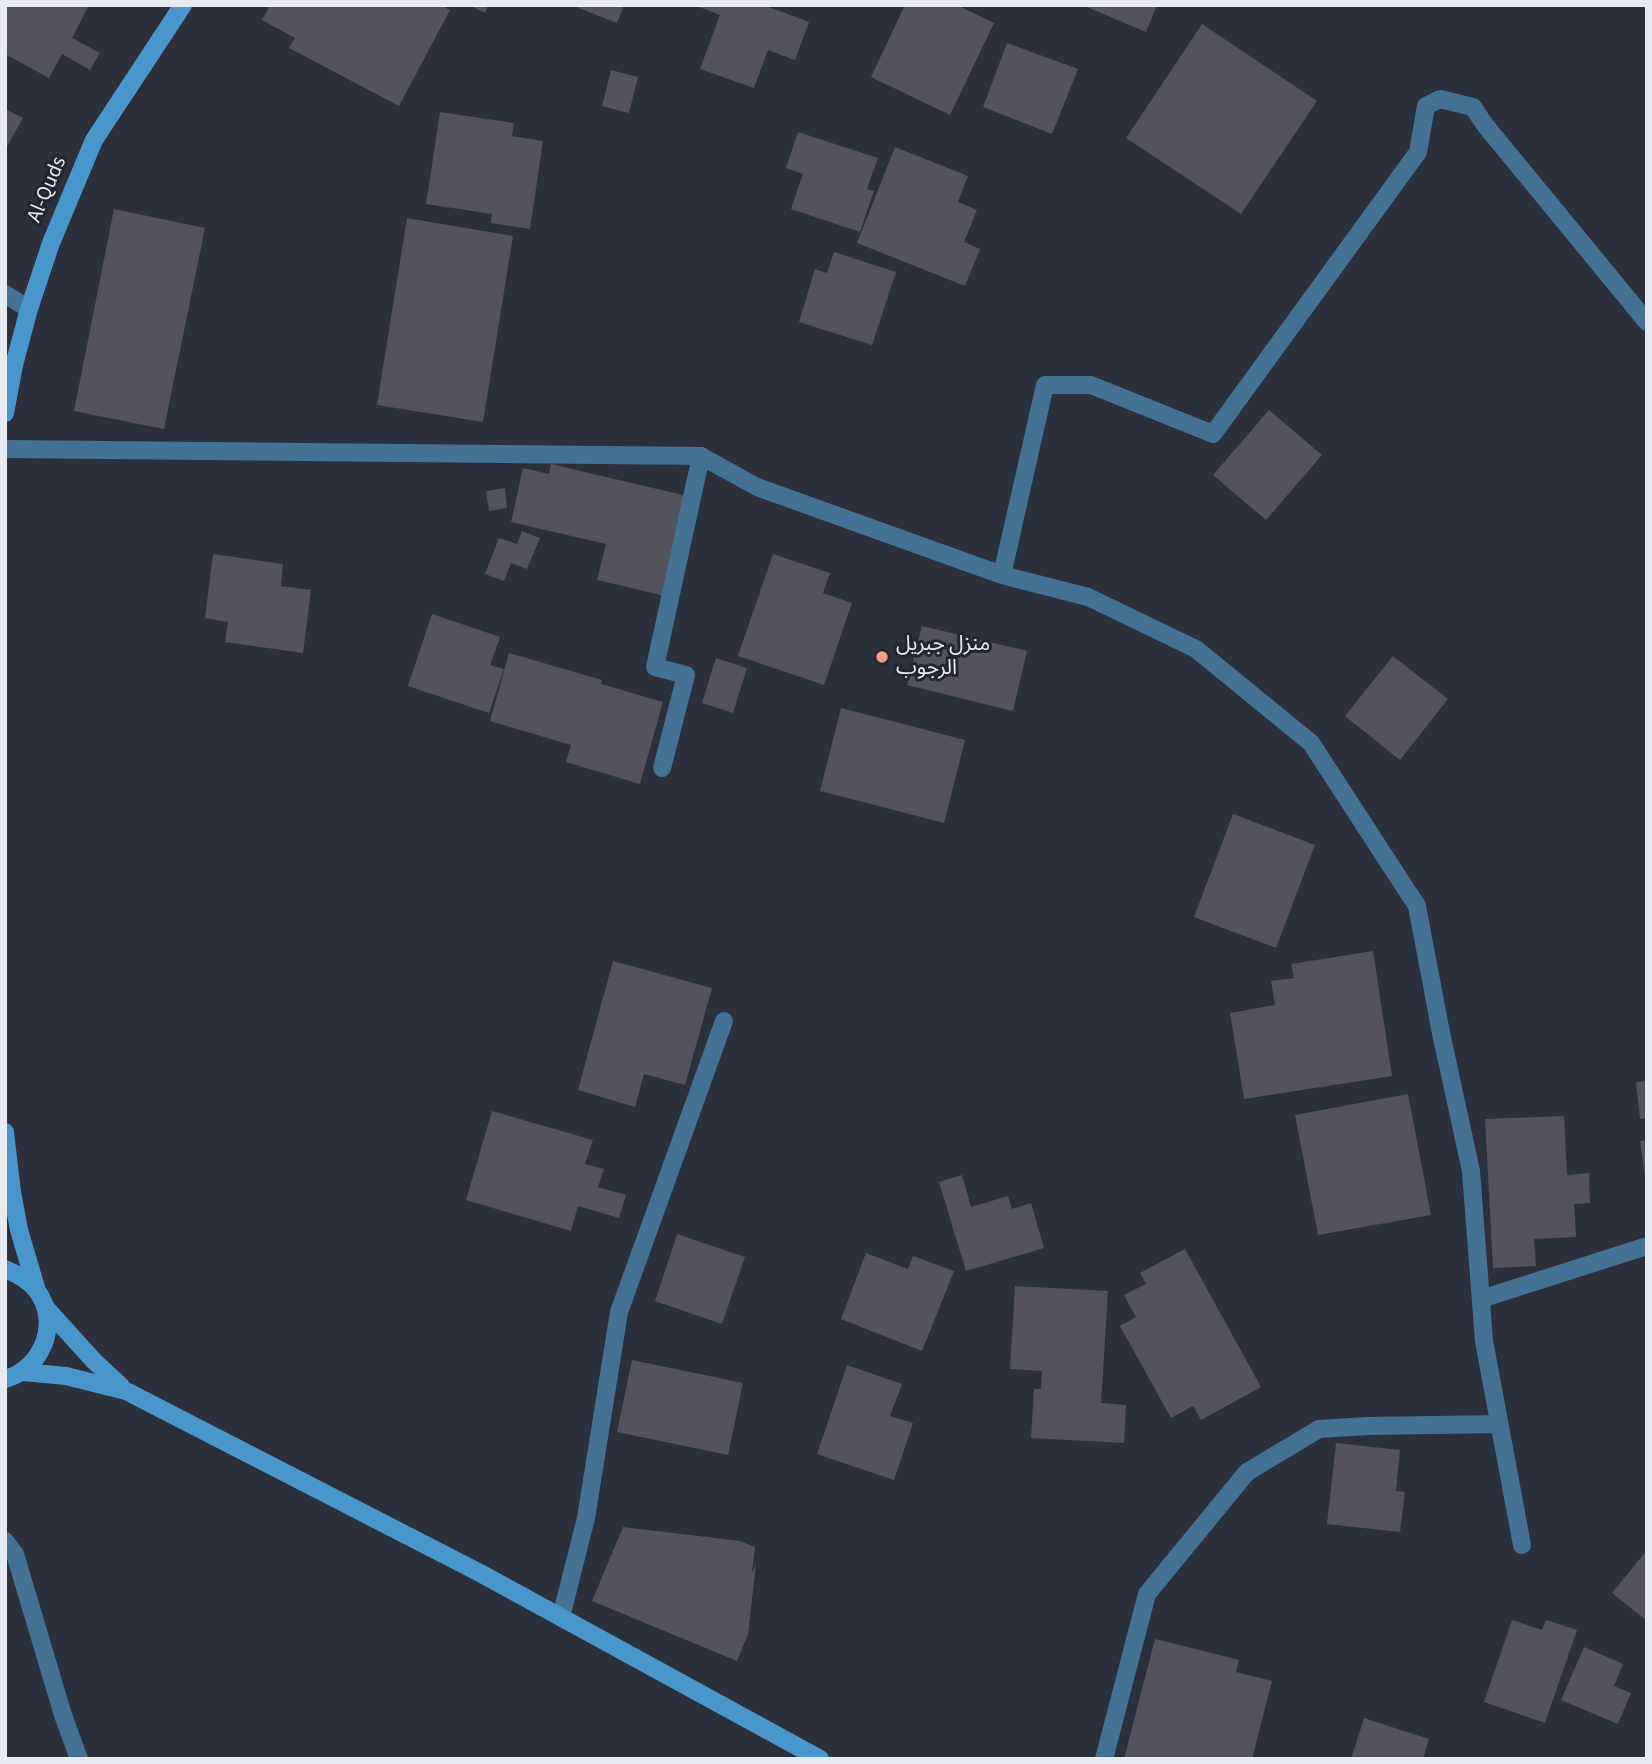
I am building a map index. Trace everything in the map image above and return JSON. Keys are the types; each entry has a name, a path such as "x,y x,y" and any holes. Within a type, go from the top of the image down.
{"street":[{"name":"Al-Quds","path":"5,413 29,309 51,243 94,139 183,5"},
{"path":"1002,575 1045,385 1091,385 1213,434 1418,152 1426,106 1440,99 1473,107 1647,322"},
{"path":"5,294 29,309"},
{"path":"5,449 701,456 757,487 1002,575 1088,597 1196,649 1311,743 1417,906 1471,1171 1484,1340 1522,1545"},
{"path":"662,768 686,675 655,667 701,456"},
{"path":"561,1617 586,1518 620,1312 724,1021"},
{"path":"5,1132 19,1230 37,1291 46,1307 94,1361 126,1391"},
{"path":"1481,1299 1647,1246"},
{"path":"5,1269 24,1278 37,1291"},
{"path":"12,1378 37,1359 45,1343 48,1325 46,1307"},
{"path":"12,1378 66,1376 126,1391 561,1617 820,1759"},
{"path":"1104,1759 1147,1594 1247,1472 1319,1429 1499,1424"},
{"path":"5,1541 15,1554 63,1716 79,1759"}],"building":[{"path":"5,5 89,5 72,38 100,53 90,70 62,54 49,78 5,54"},
{"path":"270,5 441,5 450,10 399,106 289,48 295,38 262,20"},
{"path":"469,5 488,5 485,13"},
{"path":"571,5 624,5 617,23"},
{"path":"694,5 763,5 809,22 795,60 768,50 754,88 700,69 720,15"},
{"path":"905,5 957,5 994,23 950,115 871,77"},
{"path":"1082,5 1157,5 1146,32"},
{"path":"1202,24 1317,101 1241,214 1126,138"},
{"path":"1007,43 1078,69 1052,134 983,107"},
{"path":"611,70 638,77 629,113 602,106"},
{"path":"5,109 23,118 5,150"},
{"path":"440,112 514,123 512,136 543,141 530,229 491,223 492,214 426,204"},
{"path":"798,132 878,158 867,189 874,191 860,232 791,209 803,174 786,168"},
{"path":"895,147 968,176 958,202 977,210 964,242 980,249 965,286 857,243"},
{"path":"114,209 205,228 164,429 74,411"},
{"path":"407,218 513,236 483,422 377,405"},
{"path":"834,252 896,272 872,345 799,322 815,269 827,273"},
{"path":"1269,410 1322,455 1266,520 1213,475"},
{"path":"551,464 687,496 665,596 597,580 606,544 511,522 523,468 549,474"},
{"path":"505,488 507,508 489,511 486,491"},
{"path":"522,531 540,538 527,569 511,563 504,581 485,574 499,538 517,544"},
{"path":"213,554 283,564 281,586 311,590 303,653 225,642 228,622 205,618"},
{"path":"773,554 830,573 823,593 852,603 824,685 738,656"},
{"path":"432,614 500,637 490,665 504,669 489,713 408,686"},
{"path":"922,626 1027,651 1013,711 907,685"},
{"path":"509,653 602,680 601,684 663,702 640,784 566,762 571,745 490,721"},
{"path":"1393,656 1448,699 1400,760 1345,716"},
{"path":"716,658 747,668 733,713 702,703"},
{"path":"841,708 965,740 944,823 820,791"},
{"path":"1233,814 1315,845 1276,948 1194,917"},
{"path":"1373,951 1392,1076 1244,1099 1230,1013 1275,1005 1271,981 1294,978 1291,964"},
{"path":"613,961 712,988 685,1085 644,1074 635,1107 578,1090"},
{"path":"1647,1081 1647,1118 1640,1119 1636,1082"},
{"path":"1408,1094 1431,1215 1318,1235 1295,1115"},
{"path":"492,1111 593,1140 585,1164 604,1169 598,1187 626,1195 619,1218 578,1206 571,1231 466,1200"},
{"path":"1564,1116 1567,1175 1589,1173 1590,1203 1574,1204 1576,1237 1534,1239 1536,1266 1493,1268 1485,1119"},
{"path":"1647,1140 1647,1176 1645,1176 1640,1141"},
{"path":"962,1175 971,1207 1008,1196 1012,1209 1031,1203 1044,1248 966,1271 939,1182"},
{"path":"677,1234 745,1257 722,1324 655,1301"},
{"path":"1185,1249 1261,1387 1201,1420 1193,1406 1171,1418 1120,1326 1136,1317 1124,1295 1146,1284 1140,1273"},
{"path":"866,1253 908,1269 913,1256 954,1271 922,1351 841,1319"},
{"path":"1015,1286 1108,1291 1101,1403 1126,1405 1124,1443 1031,1438 1034,1389 1041,1389 1042,1371 1010,1369"},
{"path":"632,1360 743,1383 728,1455 617,1432"},
{"path":"847,1365 902,1384 890,1416 913,1423 894,1480 817,1454"},
{"path":"1336,1443 1400,1450 1396,1491 1405,1492 1400,1532 1327,1524"},
{"path":"623,1527 740,1541 755,1547 752,1573 756,1564 748,1634 737,1661 592,1601"},
{"path":"1647,1550 1647,1621 1612,1593"},
{"path":"1512,1620 1542,1630 1546,1620 1577,1630 1545,1723 1484,1702"},
{"path":"1155,1639 1239,1660 1236,1672 1272,1681 1252,1759 1124,1759"},
{"path":"1584,1647 1623,1664 1614,1686 1631,1693 1618,1724 1561,1700"},
{"path":"1364,1718 1429,1739 1423,1759 1351,1759"}],"place":[{"name":"منزل جبريل الرجوب","path":"882,657"}]}
